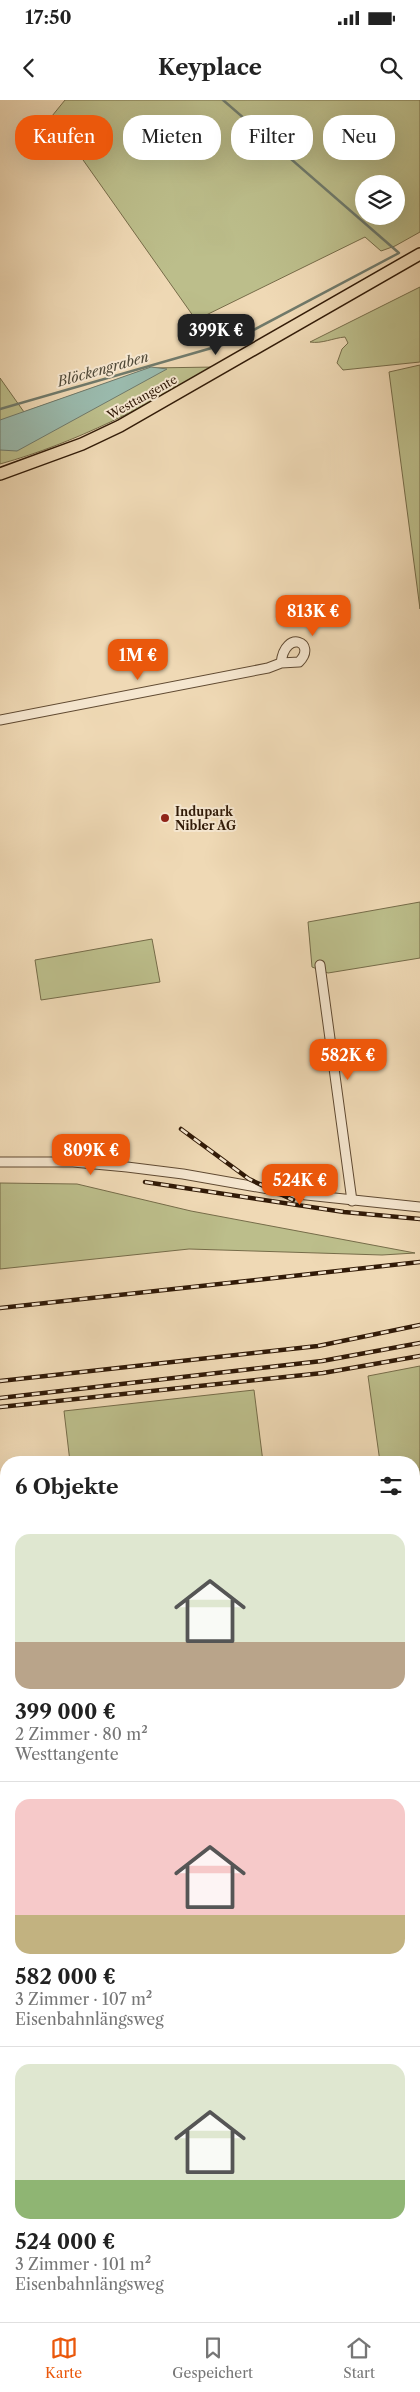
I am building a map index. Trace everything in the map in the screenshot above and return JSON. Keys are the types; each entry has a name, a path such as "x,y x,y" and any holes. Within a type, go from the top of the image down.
{"main road":[{"name":"Westtangente","path":"0,474 82,444 120,426 420,254"}],"street":[{"path":"0,720 268,668 281,663"},
{"path":"320,965 352,1201"},
{"path":"0,1162 73,1162 127,1167 352,1201 420,1208"}],"green space":[{"path":"65,100 420,100 420,232 395,246 381,251 365,237 196,320 83,160 113,160 113,115 53,115"},
{"path":"420,287 420,362 343,370 337,363 342,349 348,343 345,337 310,342"},
{"path":"420,365 420,609 389,372"},
{"path":"216,367 111,422 56,445 0,464 0,378 24,412 150,368"},
{"path":"420,902 420,958 328,973 312,967 308,922"},
{"path":"152,939 160,982 41,1000 35,960"},
{"path":"0,1183 77,1184 191,1211 415,1253 382,1255 189,1249 0,1269"},
{"path":"420,1366 420,1456 379,1456 368,1376"},
{"path":"254,1390 262,1456 69,1456 64,1411"}],"shaded area":[{"path":"151,367 167,369 17,451 0,450 0,420"}],"waterway":[{"name":"Blöckengraben","path":"0,409 229,343 399,253 223,100"}],"railway":[{"path":"181,1129 249,1179 293,1200"},
{"path":"145,1182 344,1212 420,1219"},
{"path":"0,1308 420,1262"},
{"path":"0,1381 318,1346 420,1325"},
{"path":"0,1398 322,1361 420,1343"},
{"path":"0,1407 323,1373 420,1356"}],"place":[{"name":"Indupark Nibler AG","path":"165,818"}]}
